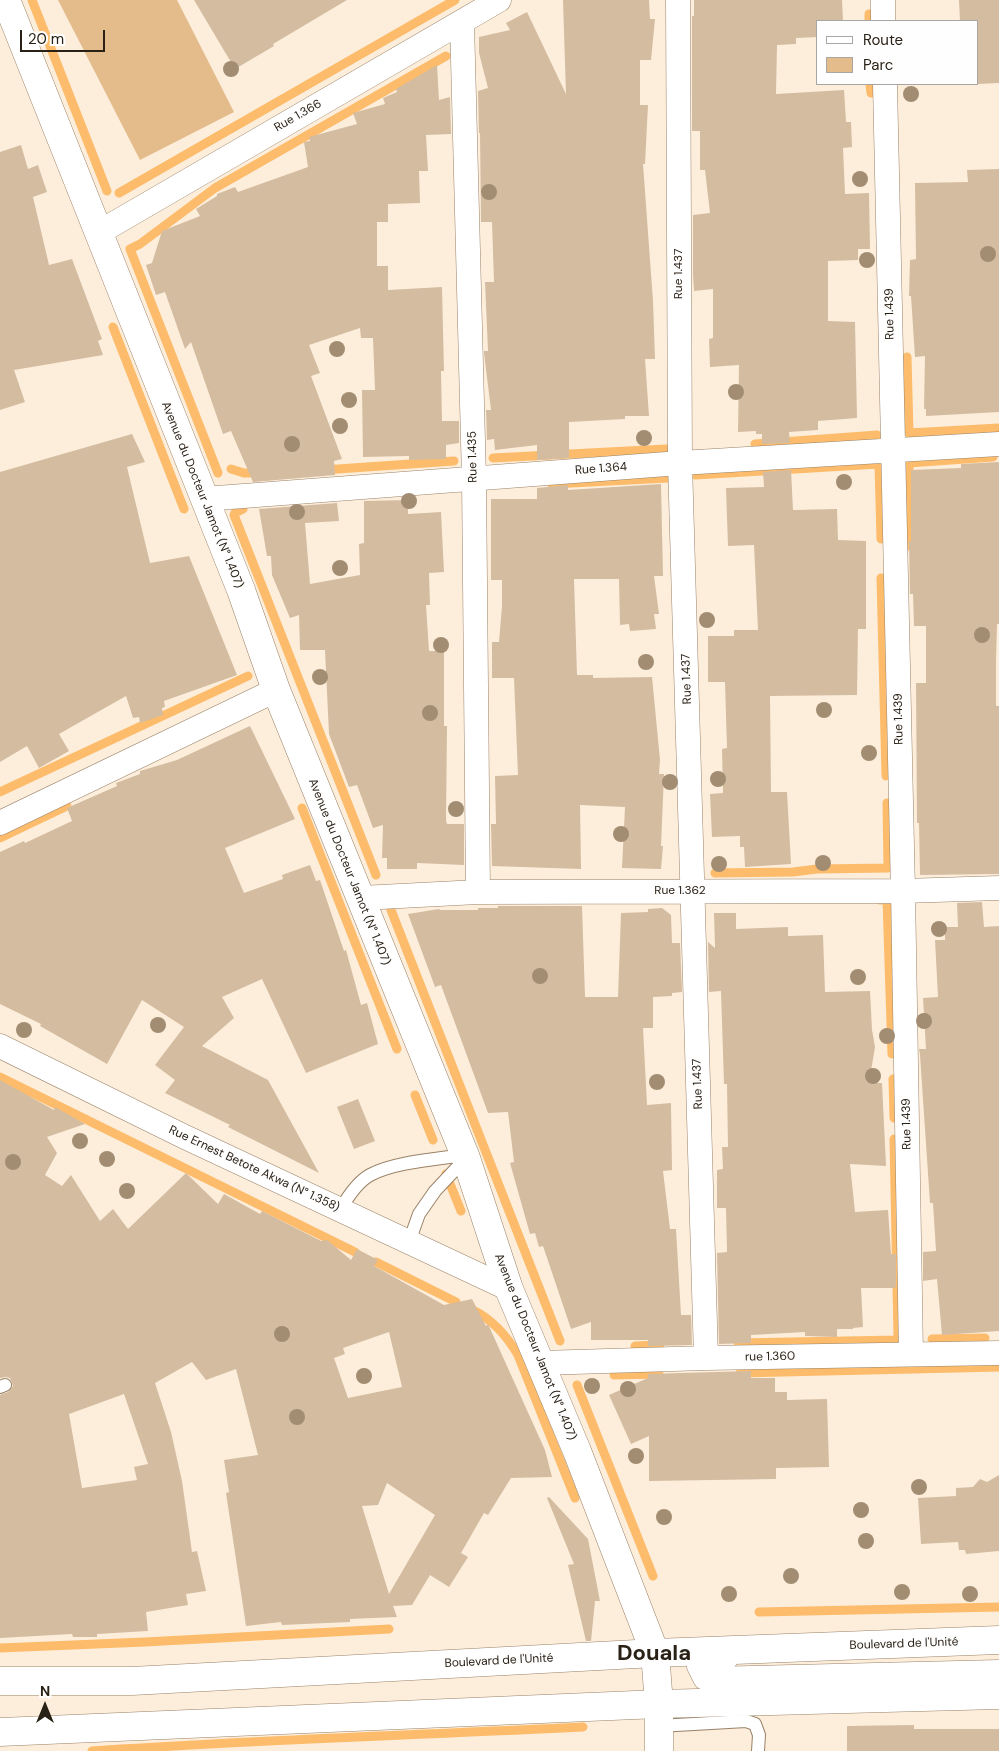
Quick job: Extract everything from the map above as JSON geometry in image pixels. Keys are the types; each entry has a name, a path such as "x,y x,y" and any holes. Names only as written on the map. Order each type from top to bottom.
{"main road":[{"name":"Avenue du Docteur Jamot (N° 1.407)","path":"6,0 241,590 276,690 465,1156 509,1289 591,1487 655,1653 659,1727"},
{"name":"Boulevard de l'Unité","path":"0,1681 132,1681 655,1653 999,1640"},
{"path":"0,1732 659,1727 999,1695"}],"street":[{"name":"Rue 1.366","path":"98,233 499,0"},
{"name":"Rue 1.437","path":"678,0 680,463 706,1358"},
{"path":"882,0 883,20"},
{"name":"Rue 1.435","path":"462,22 474,479 478,892"},
{"name":"Rue 1.439","path":"884,85 904,891 912,1354"},
{"name":"Rue 1.364","path":"204,499 680,463 999,444"},
{"path":"0,823 276,690"},
{"name":"Rue 1.362","path":"361,898 478,892 904,891 999,888"},
{"name":"Rue Ernest Betote Akwa (N° 1.358)","path":"0,1046 184,1137 509,1289"},
{"name":"rue 1.360","path":"541,1363 999,1353"},
{"path":"999,1650 711,1657 706,1658 699,1666 705,1678 710,1680 999,1672"}],"lane":[{"path":"340,1210 348,1196 369,1175 392,1167 465,1156"},
{"path":"408,1242 419,1214 435,1191 465,1156"},
{"path":"659,1727 746,1721 755,1724 759,1734 758,1751"}],"green space":[{"path":"58,0 177,0 234,112 140,160"}],"building":[{"path":"194,0 347,0 235,69"},
{"path":"563,0 649,0 650,19 655,19 651,60 640,60 640,105 648,105 645,164 643,164 653,301 655,359 645,359 649,416 625,416 625,419 569,422 569,458 537,460 537,445 495,450 494,439 487,440 486,410 491,410 484,353 484,351 488,351 485,282 494,282 492,222 481,222 478,91 488,88 479,53 479,37 510,30 506,23 527,12 566,94"},
{"path":"694,0 842,0 843,20 816,20 816,37 796,38 796,44 777,45 776,94 844,90 846,122 851,122 852,147 843,148 845,194 869,193 870,249 858,249 858,260 828,261 828,321 855,322 857,418 818,421 818,430 789,432 790,443 762,444 762,434 756,434 756,431 738,432 739,365 710,367 709,339 713,338 713,289 694,291 693,275 693,215 710,213 705,170 700,170 700,131 692,131 692,16 694,16"},
{"path":"959,0 999,0 999,83 979,84 979,20 960,20"},
{"path":"437,65 439,100 450,97 451,134 426,135 428,171 419,171 420,203 388,204 388,222 377,222 377,266 388,266 388,290 442,287 444,371 441,371 442,421 459,421 459,443 446,445 446,459 409,460 409,456 363,457 362,390 375,390 373,338 361,338 360,328 309,345 320,373 311,376 342,459 334,461 335,475 253,482 231,431 223,434 191,342 185,349 165,292 156,295 146,265 152,263 162,231 200,216 196,209 217,196 217,194 235,187 238,192 308,167 304,142 310,141 309,137 357,124 353,113 385,104 383,98 397,92 396,89"},
{"path":"21,145 28,169 38,165 47,192 33,197 49,265 72,259 102,339 98,341 103,355 14,370 25,402 0,410 0,152"},
{"path":"999,169 999,412 926,416 926,409 924,409 925,356 915,357 911,296 909,296 910,260 916,259 915,183 968,182 967,170"},
{"path":"132,434 145,462 127,467 150,563 189,556 237,675 164,701 163,715 140,723 139,717 133,718 126,696 59,734 69,751 39,768 27,746 0,762 0,472"},
{"path":"999,462 999,624 997,624 996,706 999,706 999,874 920,875 919,823 917,823 916,683 926,683 926,626 914,626 913,594 910,594 911,470 961,468 961,464"},
{"path":"791,470 793,510 837,509 838,540 866,541 866,629 858,629 857,695 770,696 771,792 787,792 791,864 745,867 744,847 740,847 740,836 712,837 710,794 723,793 722,749 727,748 725,682 708,682 708,636 734,636 734,630 758,630 754,545 728,546 726,488 764,487 763,472"},
{"path":"661,484 663,576 654,576 659,614 654,614 656,629 630,631 629,624 620,625 619,579 574,579 577,675 593,675 593,678 652,677 660,760 659,774 664,774 661,869 622,868 625,807 580,805 581,869 492,866 491,824 496,824 495,776 518,775 514,678 492,678 492,642 499,642 502,580 491,580 491,499 537,499 537,488 568,485 568,490"},
{"path":"408,500 408,514 441,512 444,572 429,573 430,605 426,605 429,651 444,651 444,726 447,726 446,821 447,824 464,824 464,865 417,863 417,869 387,869 387,858 382,858 383,825 373,828 357,785 349,787 329,734 325,650 300,650 299,615 290,618 272,575 271,556 267,556 259,509 337,503 339,521 305,523 310,584 360,575 359,544 364,543 364,501"},
{"path":"250,726 295,819 225,848 244,893 283,879 282,875 310,865 316,881 320,880 344,951 346,950 361,1005 367,1003 378,1044 306,1073 262,979 222,997 234,1018 202,1046 268,1080 319,1173 228,1127 230,1125 165,1093 175,1080 155,1065 184,1027 142,1000 107,1064 40,1026 41,1024 0,1004 0,852 24,841 25,843 72,821 67,808 117,786 116,783 140,774 140,771 177,760"},
{"path":"982,902 984,927 999,926 999,1331 942,1335 937,1279 923,1281 923,1252 936,1251 933,1203 930,1203 919,1049 926,1049 923,998 938,997 935,940 945,940 945,927 958,927 957,903"},
{"path":"498,906 582,906 585,997 618,997 621,913 648,912 648,909 662,908 671,915 672,943 680,943 682,992 672,993 672,996 653,997 653,1028 643,1028 647,1105 671,1103 672,1170 663,1171 670,1229 676,1229 681,1315 691,1315 692,1345 648,1346 648,1340 591,1340 591,1322 571,1329 543,1246 539,1247 535,1233 530,1234 510,1163 514,1162 508,1112 488,1113 441,985 435,987 408,914 439,909 478,910 478,908 498,908"},
{"path":"714,913 736,913 736,929 788,927 788,936 823,935 825,992 870,991 875,1047 869,1083 882,1083 886,1166 850,1164 855,1212 888,1210 891,1254 896,1254 896,1284 895,1288 861,1288 863,1327 837,1329 837,1337 805,1336 805,1332 751,1335 751,1343 719,1344 717,1253 727,1252 726,1208 717,1208 717,1170 723,1169 722,1147 728,1147 727,1084 724,1084 721,991 709,992 708,942 715,948"},
{"path":"0,1080 54,1110 55,1107 85,1124 47,1137 57,1153 45,1175 62,1186 71,1175 100,1221 113,1209 128,1229 186,1173 218,1204 224,1194 260,1214 262,1211 321,1241 327,1240 351,1260 357,1249 378,1260 374,1266 444,1305 472,1299 486,1326 488,1324 545,1450 552,1477 511,1478 488,1515 484,1513 461,1553 468,1557 449,1587 430,1575 412,1605 393,1606 397,1617 350,1619 350,1622 282,1625 281,1622 246,1626 226,1493 229,1492 224,1460 258,1455 236,1369 206,1380 192,1362 155,1383 171,1432 182,1481 192,1552 197,1551 206,1591 186,1594 188,1605 146,1612 148,1631 97,1634 97,1637 73,1637 72,1634 0,1638 0,1395 8,1392 13,1386 10,1378 0,1378","holes":["389,1332 402,1387 348,1398 334,1358 345,1354 343,1348","124,1394 148,1464 134,1467 137,1480 82,1488 69,1414","387,1483 435,1515 389,1594 362,1506 378,1505"]},
{"path":"358,1099 375,1141 354,1149 337,1107"},
{"path":"751,1371 751,1378 775,1378 775,1392 787,1392 787,1400 827,1399 829,1467 776,1468 776,1479 649,1481 649,1436 631,1444 609,1395 648,1378 648,1374"},
{"path":"999,1475 999,1551 966,1554 965,1550 959,1550 958,1542 921,1544 918,1498 956,1496 956,1488 973,1487 980,1479 987,1482"},
{"path":"549,1497 588,1539 600,1601 595,1601 591,1641 586,1641 568,1565 574,1564 547,1498"},
{"path":"914,1725 914,1729 999,1729 999,1751 847,1751 847,1726"}],"waterway":[{"path":"32,0 107,191"},
{"path":"119,193 455,0"},
{"path":"869,14 869,20"},
{"path":"218,473 130,249 140,244 215,188 446,56"},
{"path":"870,85 871,93"},
{"path":"113,327 184,509"},
{"path":"907,357 909,433 999,428"},
{"path":"755,444 877,435"},
{"path":"493,458 666,449"},
{"path":"909,546 909,463 993,457"},
{"path":"323,470 454,461"},
{"path":"695,475 879,464 881,539"},
{"path":"231,469 244,473 260,473"},
{"path":"552,484 669,478"},
{"path":"243,509 234,515 376,875"},
{"path":"881,578 886,776"},
{"path":"0,792 248,676"},
{"path":"715,873 888,868 887,803"},
{"path":"0,838 67,806"},
{"path":"302,808 397,1049"},
{"path":"880,900 887,900 892,1054"},
{"path":"391,910 560,1341"},
{"path":"0,1077 355,1252"},
{"path":"893,1079 894,1118"},
{"path":"415,1095 433,1140"},
{"path":"894,1139 898,1337"},
{"path":"446,1174 461,1211"},
{"path":"376,1262 456,1302"},
{"path":"473,1310 499,1329 518,1355 575,1498"},
{"path":"932,1339 985,1338"},
{"path":"738,1343 898,1340"},
{"path":"635,1346 660,1345"},
{"path":"740,1373 999,1367"},
{"path":"614,1375 659,1374"},
{"path":"577,1385 653,1576"},
{"path":"759,1612 999,1607"},
{"path":"0,1648 389,1629"},
{"path":"92,1751 583,1727"}],"district":[{"name":"Douala","path":"654,1654"}]}
